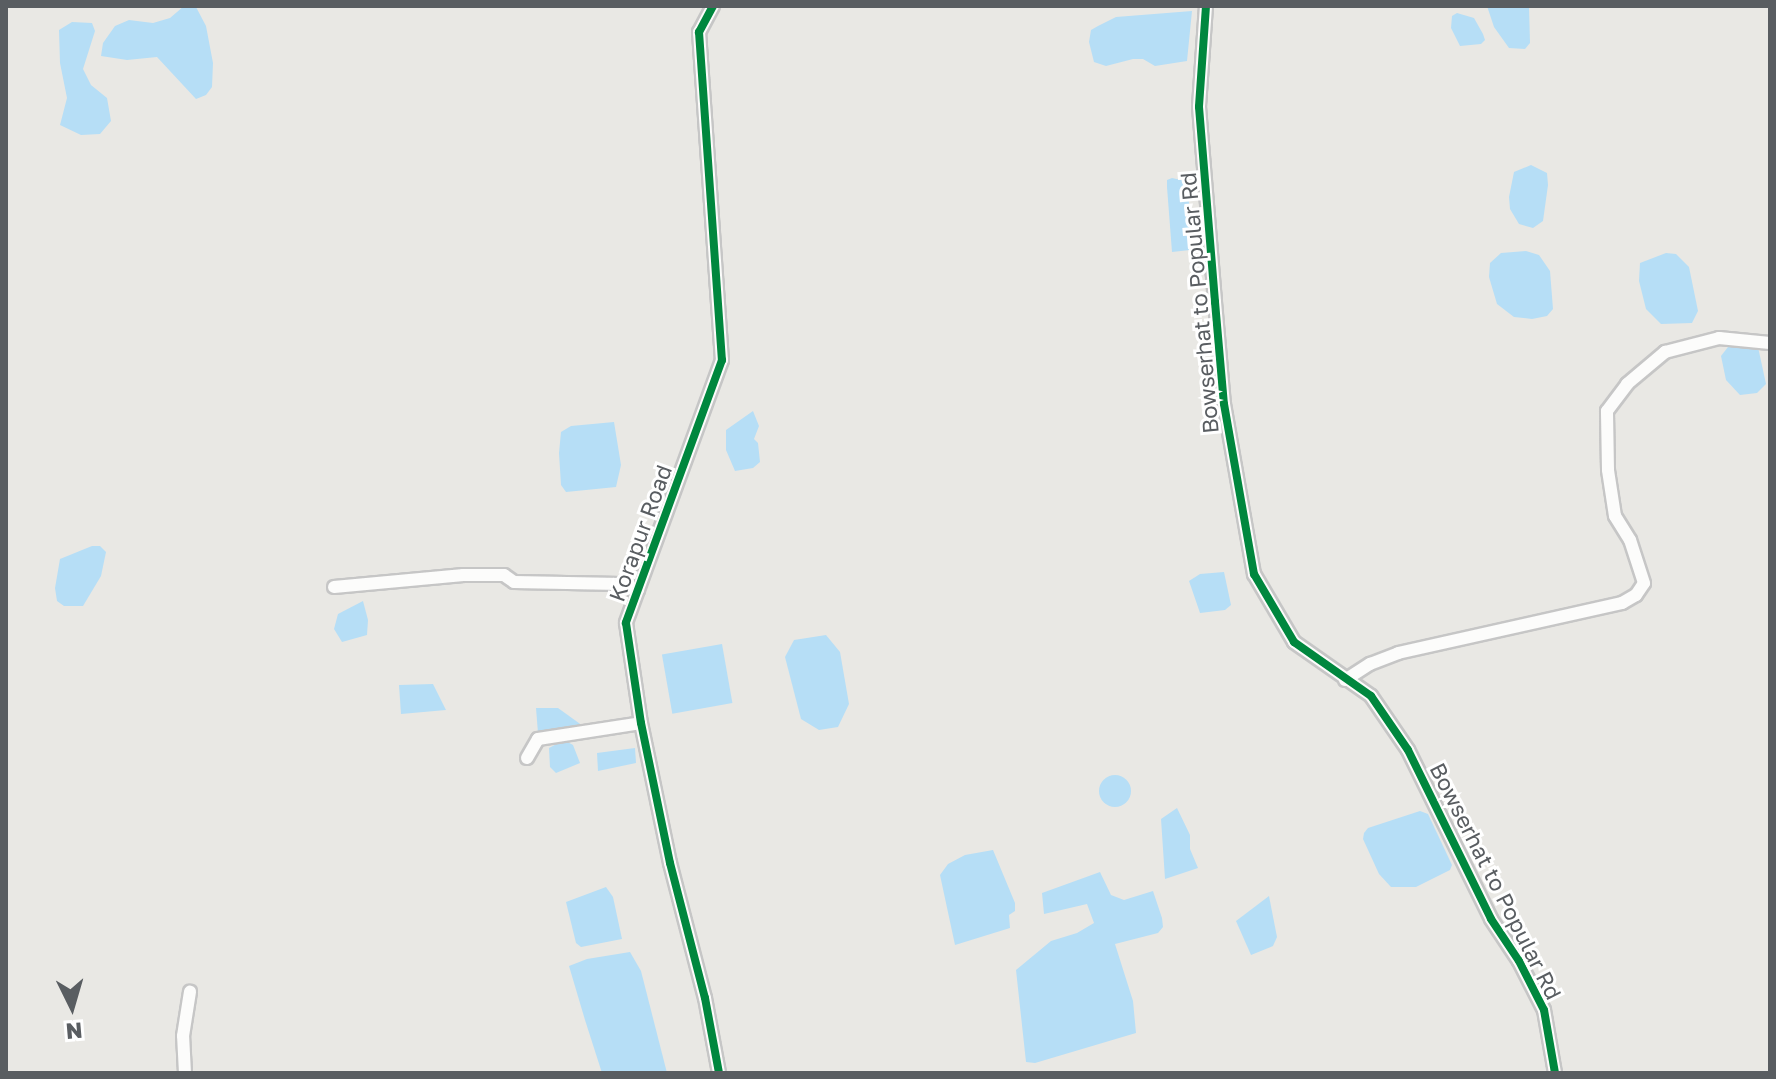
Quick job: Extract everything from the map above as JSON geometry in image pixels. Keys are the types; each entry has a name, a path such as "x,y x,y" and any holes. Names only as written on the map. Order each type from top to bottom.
{"street":[{"name":"Korapur Road","path":"713,6 699,32 722,360 626,623 641,723 670,863 709,1013 719,1073"},
{"name":"Bowserhat to Popular Rd","path":"1206,6 1199,107 1224,404 1237,496 1254,574 1294,642 1371,696 1408,750 1491,919 1519,961 1544,1010 1555,1073"},
{"path":"1345,680 1370,664 1398,653 1622,603 1636,595 1644,583 1630,540 1615,516 1608,470 1607,411 1636,374 1665,352 1719,338 1770,343"},
{"path":"334,587 463,575 504,575 514,582 620,584 638,590"},
{"path":"527,758 538,739 641,723"},
{"path":"185,1073 183,1036 190,992"}],"water":[{"path":"184,6 196,7 206,26 213,63 212,87 206,95 196,99 157,57 127,60 101,56 103,43 115,26 129,20 153,23 170,18"},
{"path":"1487,6 1529,6 1530,43 1525,49 1509,48 1494,27"},
{"path":"1192,11 1187,61 1155,66 1143,59 1106,66 1094,62 1089,42 1091,30 1098,26 1116,17"},
{"path":"1457,13 1474,18 1485,40 1481,44 1460,46 1451,28 1452,16"},
{"path":"72,22 92,23 95,31 83,69 91,85 107,98 111,121 100,134 81,135 60,125 67,98 60,63 59,30"},
{"path":"1531,165 1547,173 1548,185 1543,221 1533,228 1519,224 1510,209 1509,197 1514,172"},
{"path":"1167,180 1186,181 1195,247 1190,250 1172,252"},
{"path":"1526,251 1539,255 1550,271 1553,309 1547,316 1532,319 1514,317 1497,304 1489,277 1490,263 1501,253"},
{"path":"1666,253 1676,254 1689,267 1698,311 1692,323 1661,324 1646,309 1639,281 1640,263"},
{"path":"1744,343 1758,347 1766,384 1757,393 1740,395 1726,380 1721,356 1728,347"},
{"path":"753,411 759,426 754,439 758,443 760,462 753,468 735,471 726,450 726,430"},
{"path":"614,422 621,465 616,487 566,492 561,485 561,432 571,426"},
{"path":"92,546 100,546 106,552 101,576 83,606 64,606 57,601 55,588 60,559"},
{"path":"1224,572 1231,605 1225,610 1200,613 1189,581 1200,574"},
{"path":"363,601 368,620 367,635 342,642 334,629 338,614"},
{"path":"826,635 840,652 849,704 838,727 819,730 801,719 785,657 794,640"},
{"path":"722,644 732,703 672,714 662,655"},
{"path":"433,684 446,710 401,714 399,685"},
{"path":"536,708 558,708 583,726 538,733"},
{"path":"564,740 573,745 580,763 556,773 550,767 549,748"},
{"path":"635,748 636,763 598,771 597,753"},
{"path":"1115,775 1126,780 1131,791 1126,802 1115,807 1104,802 1099,791 1104,780"},
{"path":"1177,808 1190,835 1190,849 1198,868 1165,879 1161,819"},
{"path":"1420,811 1428,814 1452,865 1450,870 1416,887 1391,887 1379,874 1363,839 1364,833 1368,828"},
{"path":"993,850 1015,903 1015,911 1009,915 1010,928 955,945 940,875 948,864 965,855"},
{"path":"1100,872 1111,895 1124,900 1153,891 1162,918 1163,927 1158,933 1115,944 1133,1001 1136,1033 1035,1063 1026,1062 1016,970 1051,941 1077,933 1094,923 1087,904 1044,914 1042,893"},
{"path":"606,887 613,897 622,939 581,947 576,943 566,902"},
{"path":"1269,896 1277,937 1273,946 1251,955 1236,921"},
{"path":"630,952 641,971 667,1073 602,1073 585,1020 569,966 587,959"}],"cycle path":[{"path":"713,6 699,32 722,360 626,623 641,723 670,863 705,998 719,1073"},
{"path":"1206,6 1199,107 1215,302 1224,404 1254,574 1294,642 1371,696 1408,750 1491,919 1519,961 1544,1010 1555,1073"}]}
